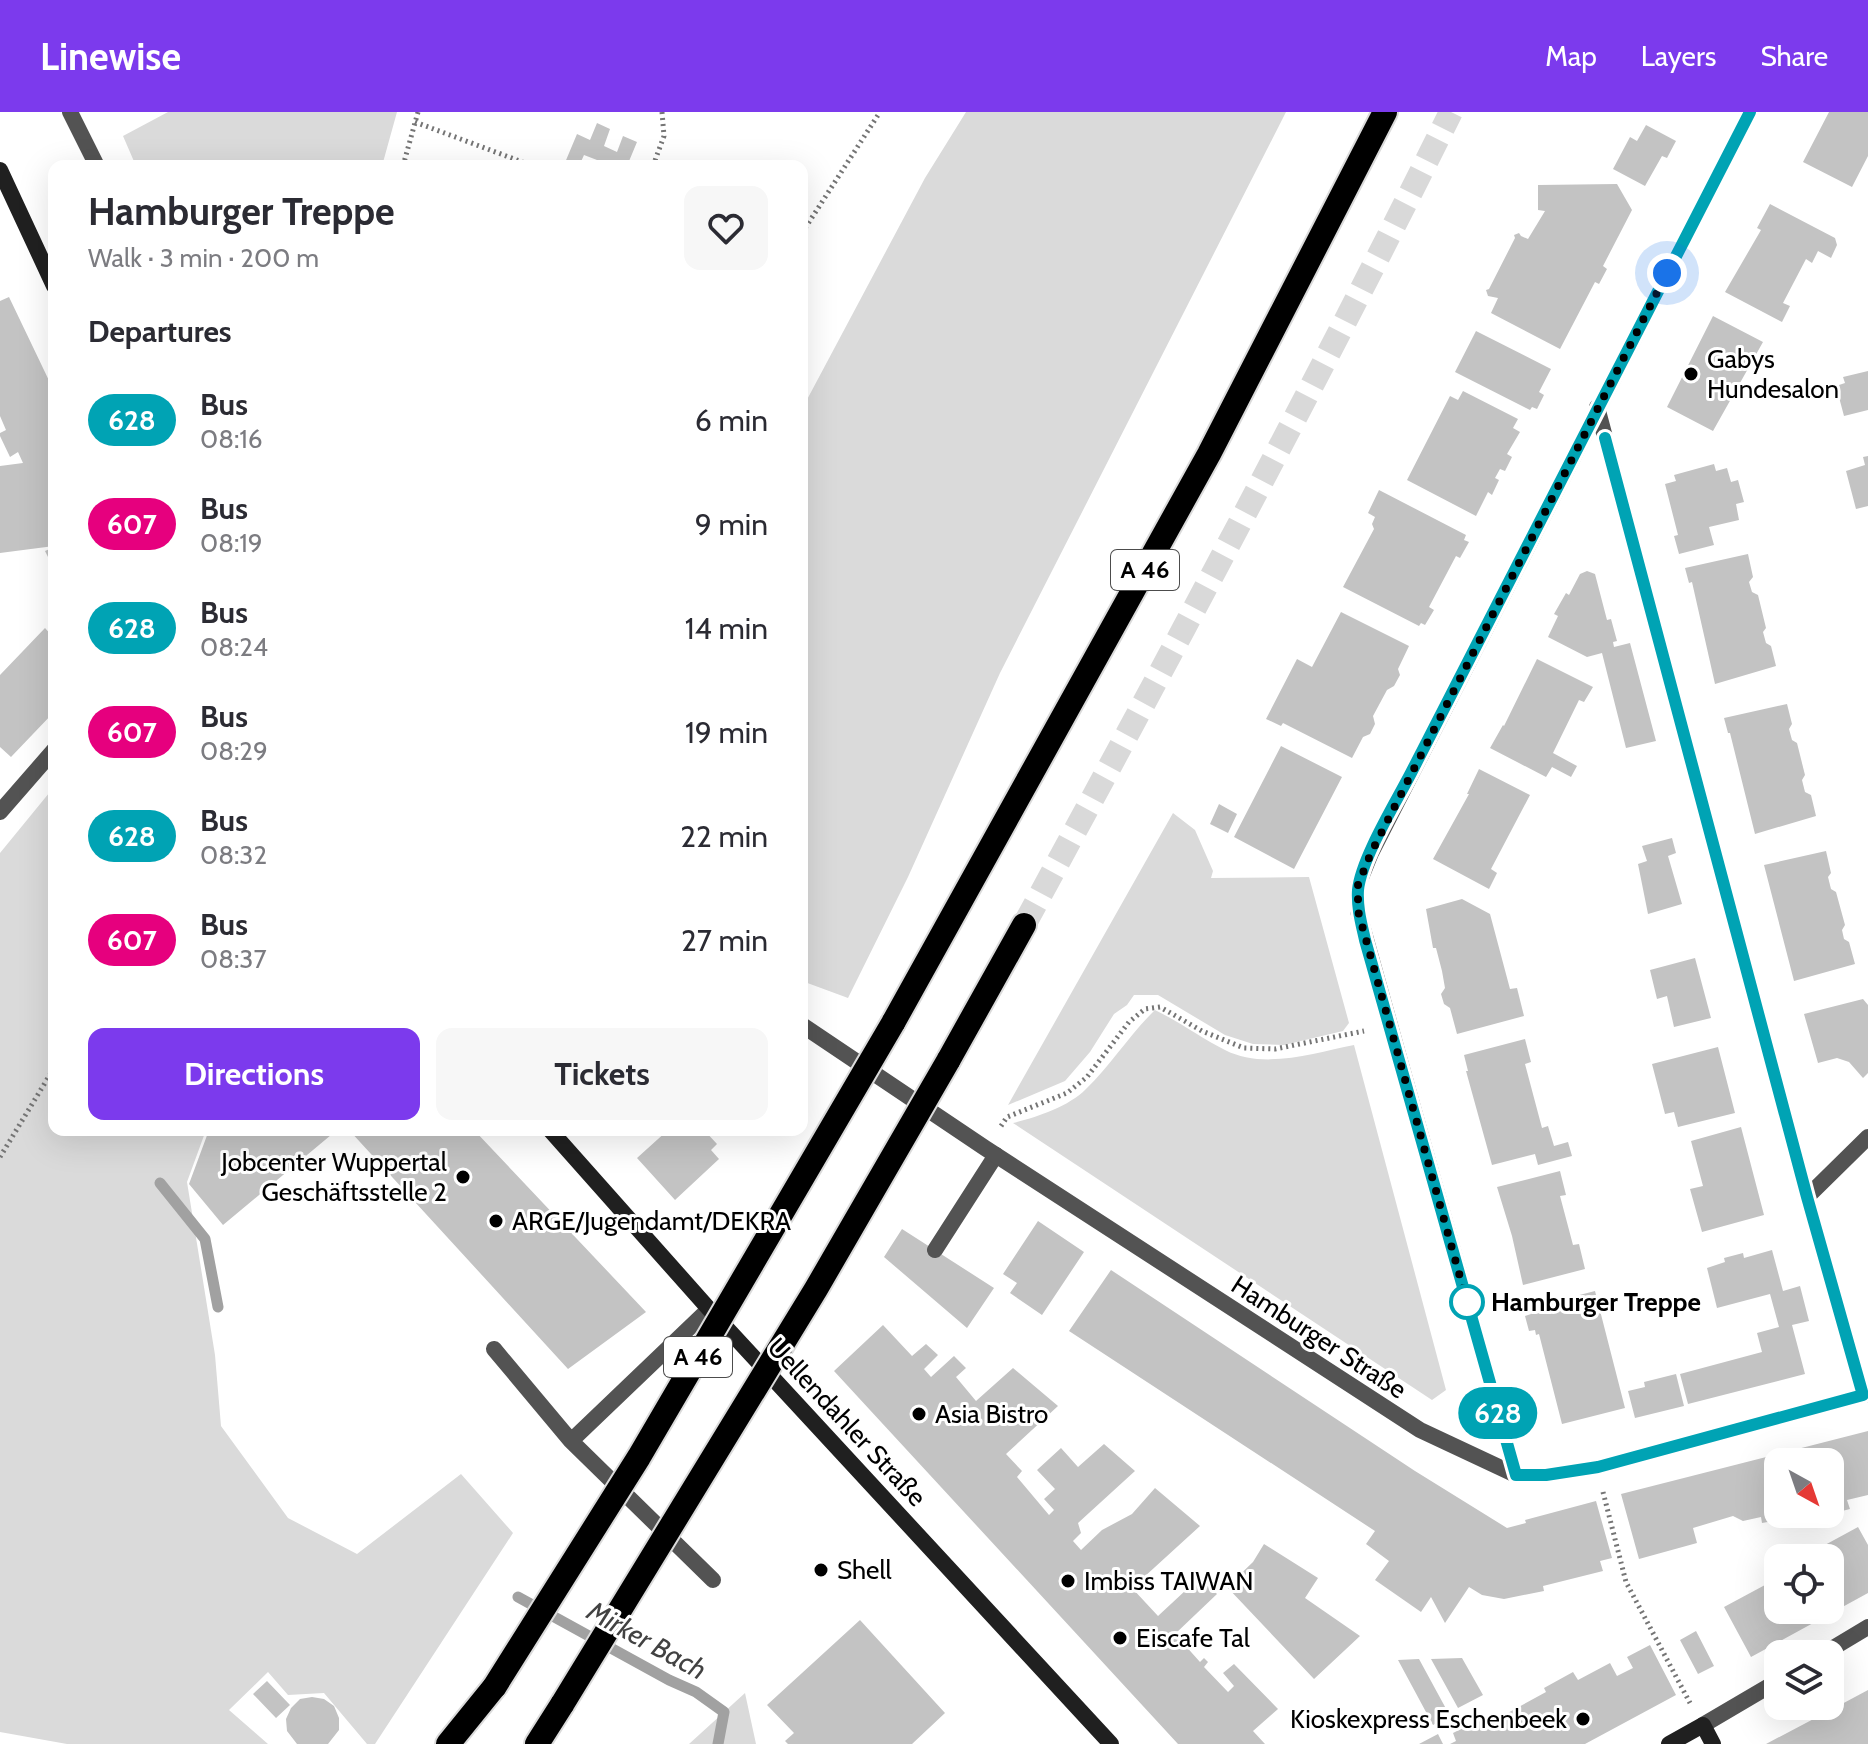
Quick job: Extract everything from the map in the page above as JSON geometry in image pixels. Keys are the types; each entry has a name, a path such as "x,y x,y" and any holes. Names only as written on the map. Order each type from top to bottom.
{"highway":[{"name":"A 46","path":"459,1744 647,1444 893,1023 1209,454 1385,112"},
{"name":"A 46","path":"537,1744 793,1329 1024,925"},
{"path":"448,1744 495,1686"},
{"name":"A 46","path":"544,1744 563,1703"}],"main road":[{"path":"0,170 48,273"},
{"name":"Uellendahler Straße","path":"555,1136 709,1309 1111,1744"},
{"path":"1669,1744 1703,1725 1713,1744"}],"street":[{"path":"70,112 94,160"},
{"path":"1516,1475 1388,1025 1358,911 1358,885 1371,853 1597,407 1750,112"},
{"path":"1597,407 1807,1197 1866,1394"},
{"path":"0,812 48,757"},
{"name":"Hamburger Straße","path":"808,1029 1420,1430 1516,1475 1546,1475 1598,1467 1866,1394"},
{"path":"1807,1197 1868,1137"},
{"path":"935,1250 996,1155"},
{"path":"571,1441 709,1309"},
{"path":"494,1349 571,1441 713,1580"},
{"path":"1844,1641 1868,1627"},
{"path":"1703,1725 1764,1689"}],"path":[{"path":"405,160 418,112"},
{"path":"655,160 664,136 662,112"},
{"path":"808,224 880,112"},
{"path":"415,122 517,160"},
{"path":"1007,1117 1067,1093 1087,1077 1129,1022 1145,1009 1160,1007 1202,1031 1244,1048 1275,1049 1388,1025"},
{"path":"0,1157 48,1078"},
{"path":"1605,1499 1626,1582 1683,1692"}],"shaded area":[{"path":"168,112 397,112 384,160 133,160 123,136"},
{"path":"966,112 1286,112 1000,673 908,877 848,998 808,983 808,398 925,178"},
{"path":"48,794 48,1136 204,1136 187,1182 215,1355 221,1426 288,1518 357,1554 461,1474 513,1533 375,1744 367,1744 324,1693 288,1695 268,1672 229,1710 268,1744 67,1744 0,1732 0,853"},
{"path":"1173,813 1195,830 1213,871 1211,878 1309,877 1349,1023 1343,1031 1284,1045 1253,1044 1225,1035 1158,995 1134,995 1127,1005 1114,1014 1090,1052 1065,1081 1008,1105"},
{"path":"1155,1010 1225,1050 1256,1059 1289,1058 1354,1045 1446,1390 1432,1400 1013,1123 1052,1110 1079,1095"},
{"path":"745,1693 756,1744 689,1744"}],"building":[{"path":"1829,112 1868,112 1868,156 1852,187 1803,162"},
{"path":"597,123 610,129 604,146 617,152 623,136 637,142 630,160 597,160 584,155 582,160 566,160 577,134 590,140"},
{"path":"1646,125 1676,141 1667,158 1662,156 1645,186 1613,169 1630,137 1637,141"},
{"path":"1617,184 1632,210 1603,266 1607,269 1599,284 1595,282 1560,349 1491,313 1498,298 1488,296 1486,290 1514,235 1519,233 1528,239 1545,211 1538,210 1538,185"},
{"path":"1770,204 1835,238 1837,245 1831,258 1818,251 1812,263 1806,259 1783,303 1790,306 1782,322 1725,292 1761,230 1757,228"},
{"path":"9,297 48,378 48,547 0,553 0,466 23,463 18,452 10,457 0,436 6,430 0,416 0,301"},
{"path":"1713,316 1763,342 1713,431 1667,407"},
{"path":"1476,331 1551,369 1539,392 1544,395 1537,409 1532,407 1530,410 1455,372"},
{"path":"1868,371 1868,410 1844,416 1836,386 1845,383 1843,377"},
{"path":"1463,391 1518,419 1513,428 1520,432 1507,454 1512,457 1505,471 1500,469 1492,495 1488,492 1476,516 1407,480 1450,396 1458,400"},
{"path":"1868,456 1868,506 1856,509 1846,471 1865,465 1863,457"},
{"path":"1714,464 1716,471 1727,468 1731,482 1738,480 1744,502 1736,504 1739,520 1709,527 1714,545 1679,554 1674,536 1678,535 1665,484 1676,481 1674,475"},
{"path":"1379,490 1466,535 1464,540 1469,542 1460,558 1456,556 1429,607 1434,610 1425,625 1421,623 1419,626 1343,587 1374,529 1372,524 1375,517 1368,513"},
{"path":"1748,554 1753,577 1749,582 1752,592 1758,595 1766,628 1763,632 1766,643 1771,646 1776,666 1715,684 1692,582 1689,583 1685,568"},
{"path":"1587,571 1595,574 1607,620 1611,619 1617,641 1613,642 1614,647 1630,643 1656,741 1626,748 1602,653 1587,657 1548,637 1558,616 1554,614 1566,593 1569,595 1580,574"},
{"path":"1341,612 1409,646 1398,669 1400,675 1394,686 1387,690 1373,716 1375,724 1370,734 1363,737 1352,758 1283,723 1281,726 1266,719 1297,659 1312,667"},
{"path":"45,628 48,631 48,718 11,757 0,747 0,675"},
{"path":"1537,659 1593,687 1584,702 1579,700 1553,753 1577,766 1571,777 1552,767 1546,777 1490,748"},
{"path":"1787,704 1792,724 1789,729 1792,740 1797,743 1805,775 1802,780 1805,792 1811,795 1816,816 1755,834 1724,718"},
{"path":"1281,746 1342,777 1294,869 1234,837"},
{"path":"1479,769 1530,795 1491,869 1497,873 1489,889 1433,859 1469,794"},
{"path":"1219,804 1237,814 1228,833 1210,824"},
{"path":"1672,838 1676,853 1668,856 1682,904 1648,914 1638,864 1647,861 1642,846"},
{"path":"1826,851 1831,889 1836,892 1845,925 1842,930 1844,939 1849,942 1855,964 1794,981 1764,865"},
{"path":"1462,899 1490,914 1510,989 1517,988 1524,1016 1457,1034 1450,1008 1444,1004 1441,994 1445,988 1442,971 1436,948 1433,948 1426,909"},
{"path":"1695,958 1711,1018 1674,1027 1667,996 1657,999 1650,970"},
{"path":"1863,999 1868,1005 1868,1073 1863,1078 1849,1062 1837,1058 1818,1063 1804,1014"},
{"path":"1525,1039 1531,1062 1525,1064 1542,1128 1548,1126 1554,1146 1568,1142 1572,1156 1538,1165 1535,1154 1492,1165 1464,1055"},
{"path":"1718,1047 1735,1113 1678,1127 1674,1112 1665,1114 1652,1064"},
{"path":"1741,1127 1764,1215 1702,1232 1690,1189 1703,1186 1691,1141"},
{"path":"207,1136 330,1136 223,1225 189,1184"},
{"name":"ARGE/Jugendamt/DEKRA","path":"354,1136 480,1136 646,1312 568,1369"},
{"path":"661,1136 710,1136 717,1144 711,1150 719,1159 675,1200 637,1158"},
{"path":"1560,1171 1566,1195 1560,1196 1573,1245 1579,1244 1585,1269 1523,1285 1497,1187"},
{"path":"1038,1221 1084,1252 1042,1315 1010,1293 1017,1283 1003,1274"},
{"path":"902,1229 994,1288 967,1328 884,1257"},
{"path":"1772,1250 1783,1291 1800,1286 1809,1321 1792,1325 1805,1374 1688,1404 1680,1374 1762,1352 1757,1333 1779,1327 1770,1294 1717,1308 1707,1268 1725,1262 1724,1258 1743,1253 1744,1258"},
{"path":"1111,1270 1415,1471 1507,1528 1526,1523 1525,1520 1596,1501 1612,1558 1600,1561 1603,1571 1543,1586 1544,1591 1504,1599 1482,1595 1469,1587 1445,1623 1431,1597 1421,1612 1375,1580 1389,1561 1366,1544 1375,1531 1069,1331"},
{"path":"1595,1291 1625,1408 1562,1424 1539,1334 1536,1335 1535,1330 1529,1331 1525,1316 1531,1314 1529,1308"},
{"path":"883,1325 912,1356 926,1344 938,1355 924,1369 931,1377 954,1356 966,1368 956,1377 976,1401 1013,1368 1058,1406 1006,1454 1022,1471 1017,1477 1049,1515 1054,1510 1044,1499 1055,1489 1037,1470 1061,1448 1078,1467 1104,1444 1135,1471 1078,1523 1081,1533 1073,1541 1081,1550 1102,1530 1132,1514 1155,1488 1200,1526 1132,1588 1158,1616 1200,1577 1217,1594 1175,1634 1200,1662 1204,1658 1208,1662 1204,1667 1228,1692 1234,1686 1223,1673 1234,1664 1278,1709 1253,1731 1265,1744 1178,1744 834,1371"},
{"path":"1676,1374 1684,1406 1635,1418 1628,1391 1645,1387 1644,1382"},
{"path":"1868,1431 1868,1495 1847,1500 1850,1509 1844,1510 1844,1448 1801,1448"},
{"path":"1764,1458 1764,1523 1761,1517 1743,1521 1733,1516 1693,1528 1697,1543 1639,1559 1621,1494"},
{"path":"1858,1527 1868,1545 1868,1593 1844,1606 1844,1544 1827,1544"},
{"path":"1264,1544 1318,1578 1305,1598 1360,1636 1314,1679 1227,1587 1253,1562"},
{"path":"1764,1586 1764,1624 1811,1624 1782,1640 1764,1640 1764,1650 1751,1657 1724,1607"},
{"path":"860,1620 945,1713 912,1744 788,1744 785,1741 794,1733 767,1705"},
{"path":"1696,1631 1714,1666 1698,1674 1680,1640"},
{"path":"1650,1645 1676,1695 1585,1744 1450,1744 1456,1741 1453,1733 1479,1720 1482,1727 1546,1692 1544,1688 1573,1672 1578,1680 1610,1663 1617,1676 1633,1668 1627,1657"},
{"path":"1462,1658 1483,1695 1458,1708 1431,1659"},
{"path":"1419,1659 1450,1716 1433,1725 1398,1660"},
{"path":"267,1681 290,1705 276,1718 253,1694"},
{"path":"1868,1690 1868,1744 1766,1744 1812,1720 1844,1720 1844,1703"},
{"path":"300,1699 324,1699 334,1706 339,1718 339,1730 328,1744 297,1744 287,1731 286,1719 291,1708"},
{"path":"1438,1734 1443,1744 1419,1744"}],"waterway":[{"name":"Mirker Bach","path":"160,1183 205,1239 218,1307"},
{"name":"Mirker Bach","path":"518,1597 696,1692 724,1712 718,1744"}],"tunnel":[{"path":"1024,925 1241,520 1451,112"}],"bus line":[{"name":"628","path":"1605,438 1807,1197 1863,1395 1598,1467 1546,1475 1516,1475 1365,940 1358,911 1358,885 1413,769 1750,112"}],"place":[{"name":"Gabys Hundesalon","path":"1691,374"},
{"name":"Jobcenter Wuppertal Geschäftsstelle 2","path":"463,1177"},
{"name":"ARGE/Jugendamt/DEKRA","path":"496,1221"},
{"name":"Hamburger Treppe","path":"1467,1302"},
{"name":"Asia Bistro","path":"919,1414"},
{"name":"Shell","path":"821,1570"},
{"name":"Imbiss TAIWAN","path":"1068,1581"},
{"name":"Eiscafe Tal","path":"1120,1638"},
{"name":"Kioskexpress Eschenbeek","path":"1583,1719"}],"route":[{"path":"1467,1302 1358,911 1358,885 1371,853 1667,273"}]}
